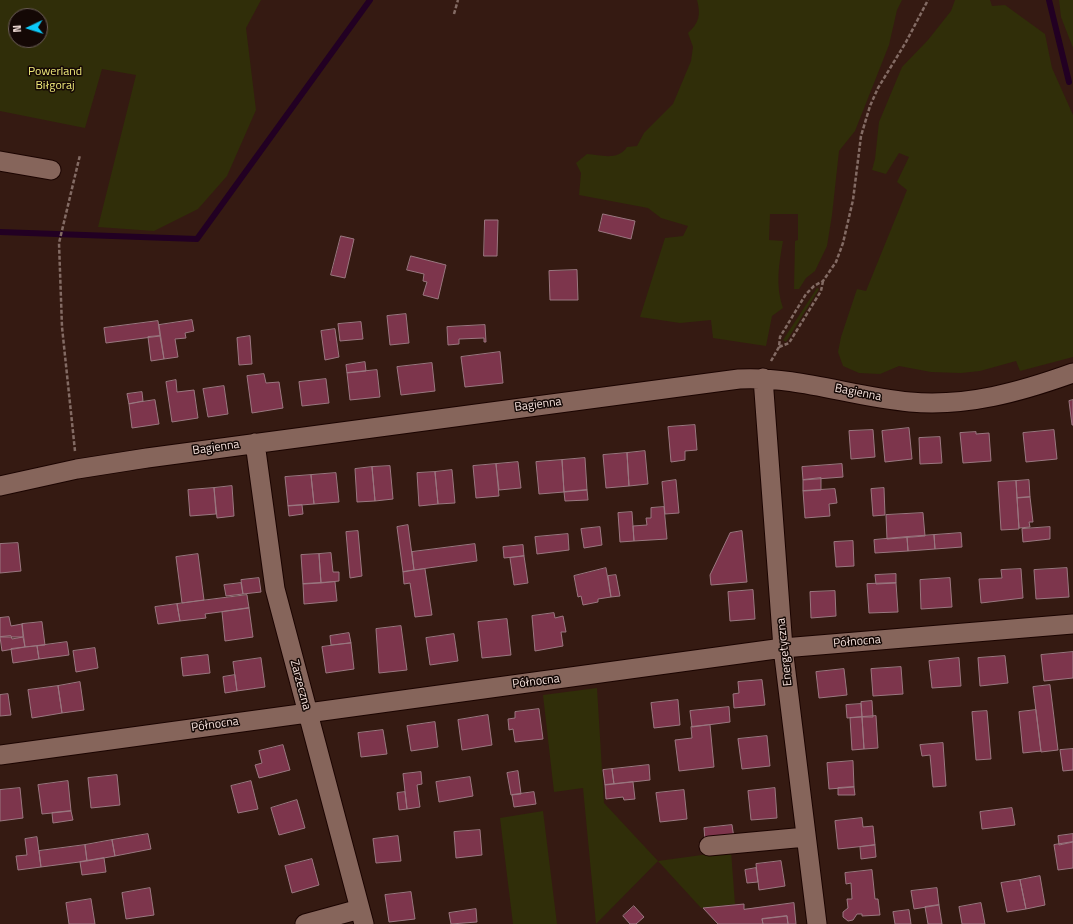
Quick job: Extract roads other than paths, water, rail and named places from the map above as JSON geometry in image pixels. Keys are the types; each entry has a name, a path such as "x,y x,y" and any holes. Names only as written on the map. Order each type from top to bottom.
{"street":[{"path":"0,160 51,170"},
{"name":"Bagienna","path":"0,486 76,470 255,443 718,381 763,378 798,381 896,400 937,403 964,402 1005,395 1073,373"},
{"name":"Energetyczna","path":"763,378 784,648 817,924"},
{"name":"Zarzeczna","path":"255,443 275,589 362,917"},
{"name":"Północna","path":"0,754 784,648 1073,624"},
{"path":"709,846 806,836"},
{"path":"305,924 362,917"}],"waterway":[{"path":"0,232 197,239 370,0"},
{"path":"1049,0 1069,82"}],"park label":[{"name":"Powerland Biłgoraj","path":"55,79"}]}
